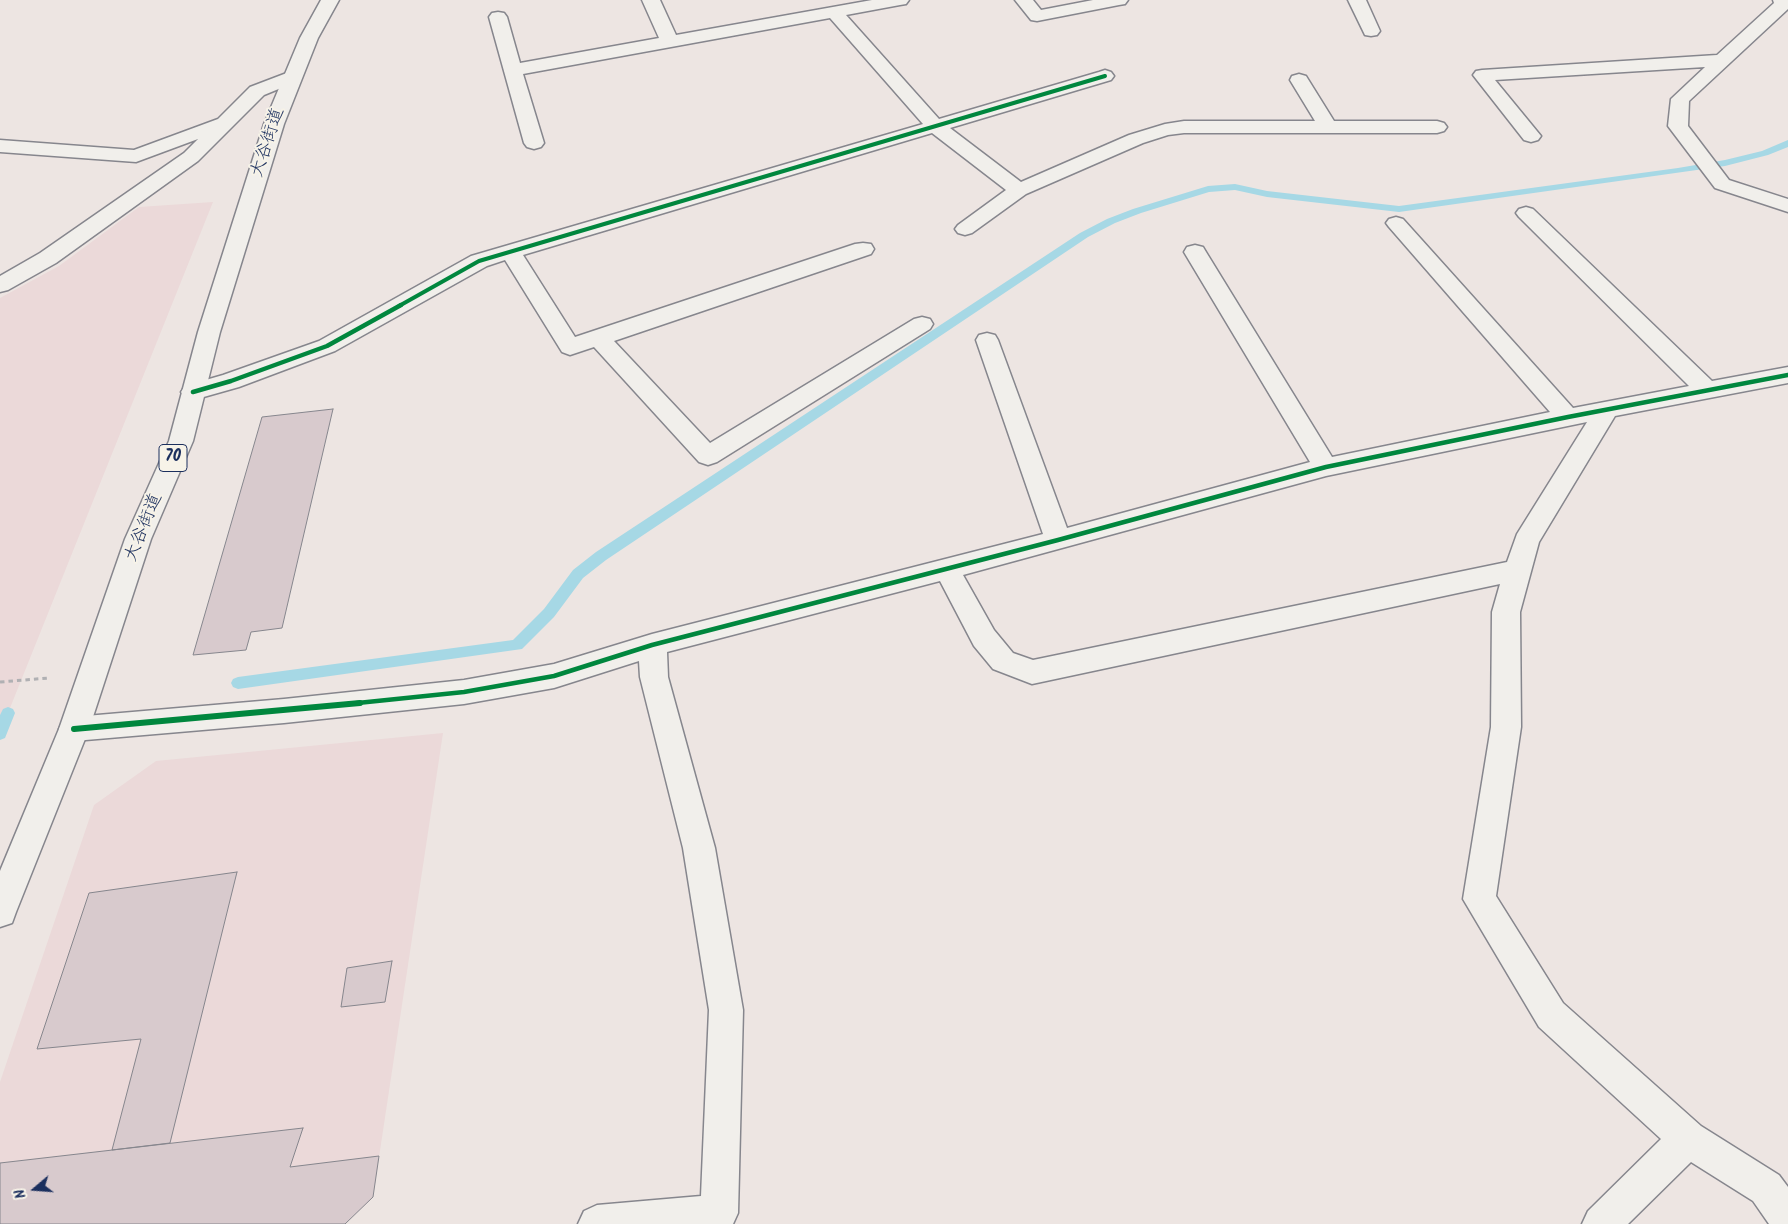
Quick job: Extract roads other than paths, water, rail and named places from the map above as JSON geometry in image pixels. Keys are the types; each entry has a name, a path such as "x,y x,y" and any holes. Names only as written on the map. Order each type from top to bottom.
{"street":[{"name":"大谷街道","path":"0,912 46,792 74,729 138,539 181,441 193,392 236,244 274,124 292,77 330,0"},
{"path":"651,0 670,42"},
{"path":"802,0 812,16"},
{"path":"513,70 900,0"},
{"path":"1024,0 1037,16 1119,0"},
{"path":"1357,0 1371,31"},
{"path":"1782,0 1783,4 1680,100 1678,126 1722,184 1788,206"},
{"path":"834,12 935,126 1019,190"},
{"path":"498,17 534,144"},
{"path":"1531,136 1482,75 1723,60"},
{"path":"193,392 231,381 327,346 478,261 1105,76"},
{"path":"0,285 48,258 191,157 257,91 292,77"},
{"path":"1299,80 1328,127"},
{"path":"0,146 136,156 226,122"},
{"path":"965,229 1019,190 1136,139 1165,130 1184,127 1437,127"},
{"path":"1526,213 1708,391"},
{"path":"1396,223 1568,417"},
{"path":"510,252 570,347 863,249"},
{"path":"1194,252 1326,466"},
{"path":"598,338 708,456 922,324"},
{"path":"988,340 1058,540"},
{"path":"74,729 464,692 554,676 652,645 1058,540 1326,466 1607,409 1788,375"},
{"path":"1607,409 1526,541 1506,612 1506,727 1479,899 1551,1015 1688,1139 1766,1188 1788,1218"},
{"path":"946,568 984,638 1003,661 1032,672 1517,570"},
{"path":"597,1224 719,1212 726,1010 699,848 654,677 652,645"},
{"path":"1600,1224 1688,1139"}],"waterway":[{"path":"238,683 517,645 549,613 578,574 601,556 1084,235 1111,221 1137,211 1208,189 1235,187 1267,194 1399,209 1678,171 1725,163 1765,153 1788,143"},
{"path":"0,734 8,713"}]}
